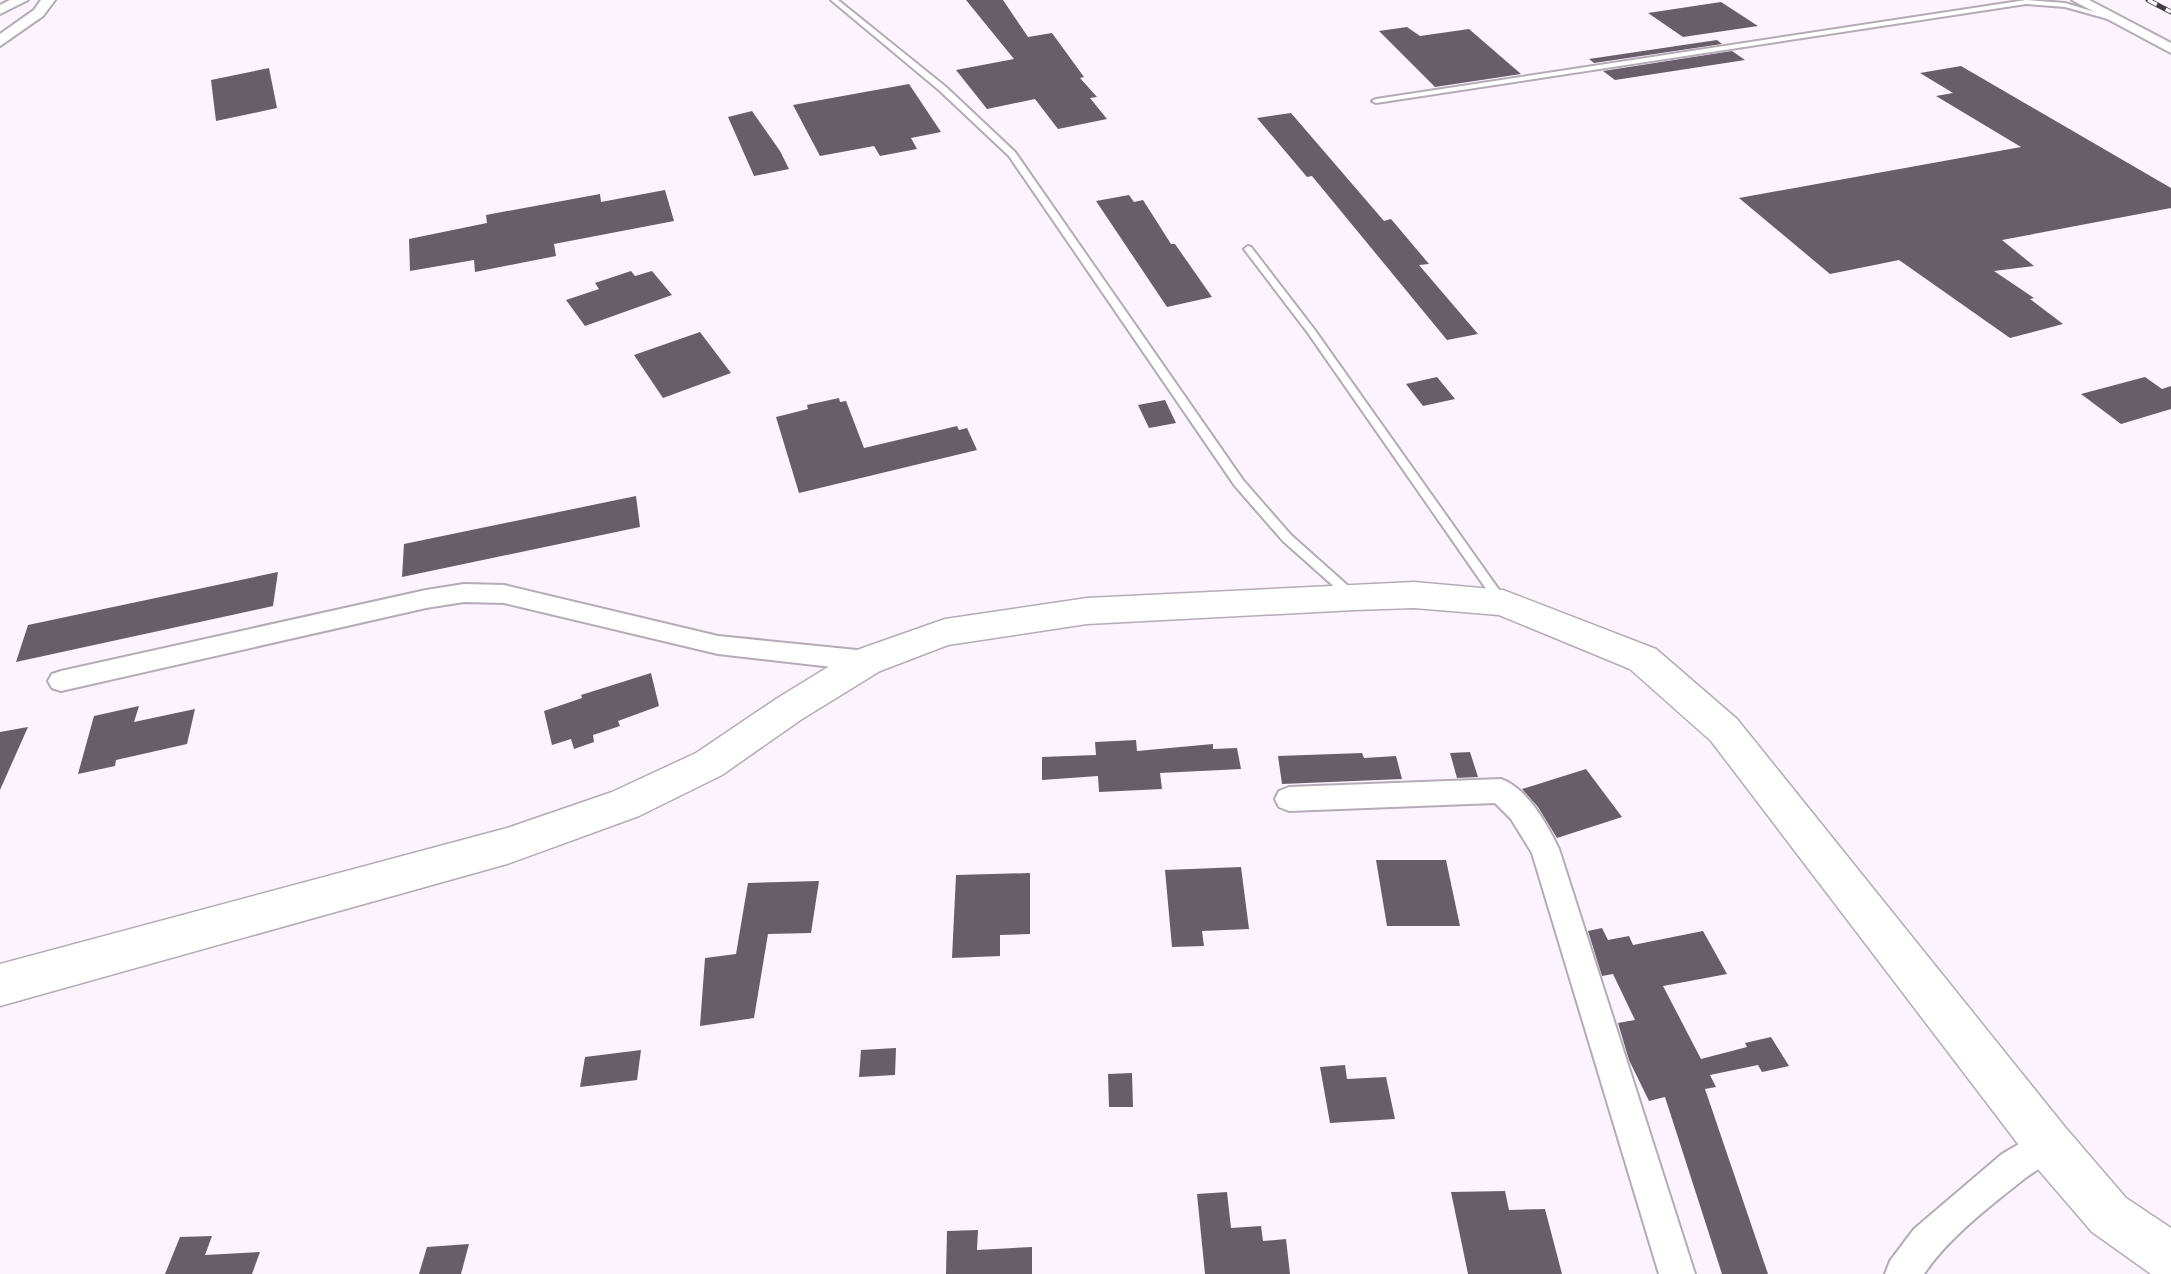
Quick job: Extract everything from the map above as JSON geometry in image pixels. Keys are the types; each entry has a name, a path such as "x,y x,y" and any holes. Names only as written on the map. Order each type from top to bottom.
{"street":[{"path":"0,9 21,0"},
{"path":"0,43 7,34 40,12 48,0"},
{"path":"2079,0 2171,49"},
{"path":"61,681 426,599 464,593 504,594 546,602 718,645 867,661"},
{"path":"0,985 507,846 625,804 709,764 789,709 867,661 944,632 1087,611 1354,597 1414,595 1503,603 1643,659 1724,730 2048,1144 2109,1215 2171,1258"},
{"path":"1289,799 1500,791 1521,811 1545,849 1677,1274"},
{"path":"1903,1274 1926,1241 2014,1166 2048,1144"}],"lane":[{"path":"834,0 943,89 1012,155 1239,483 1287,538 1354,597"},
{"path":"1376,101 2026,2 2065,5 2118,21"},
{"path":"1248,249 1311,331 1503,603"}],"building":[{"path":"966,0 1003,0 1028,37 1052,33 1084,77 1080,78 1097,97 1090,98 1107,119 1058,129 1035,99 987,109 956,70 1014,59"},
{"path":"1721,2 1758,26 1683,37 1648,13"},
{"path":"1407,27 1420,36 1469,29 1521,74 1435,87 1379,31"},
{"path":"1717,40 1722,44 1594,63 1589,59"},
{"path":"1732,51 1745,60 1615,80 1603,71"},
{"path":"1961,66 2171,188 2171,208 2002,240 2034,266 1994,271 2034,298 2030,299 2063,324 2010,338 1899,260 1830,274 1739,198 2021,147 1936,96 1953,93 1920,73"},
{"path":"269,68 277,108 216,121 211,80"},
{"path":"909,84 941,132 911,138 917,149 880,156 874,146 820,156 793,105"},
{"path":"752,111 789,169 754,176 728,117"},
{"path":"1291,113 1384,221 1391,219 1429,264 1419,265 1478,334 1447,340 1312,176 1307,177 1257,118"},
{"path":"665,190 674,221 554,244 556,256 475,272 474,260 410,271 409,239 487,223 486,215 600,194 601,202"},
{"path":"1129,195 1134,202 1143,200 1171,244 1175,244 1212,297 1167,307 1096,201"},
{"path":"631,271 635,276 652,271 672,295 585,326 566,300 599,289 595,283"},
{"path":"700,332 731,373 663,398 634,355"},
{"path":"1437,377 1455,399 1423,406 1406,384"},
{"path":"2145,377 2162,389 2171,386 2171,409 2121,424 2081,394"},
{"path":"839,398 840,402 846,401 864,448 957,426 959,430 967,428 977,450 799,493 776,417 808,409 807,405"},
{"path":"1165,400 1176,423 1149,428 1138,405"},
{"path":"636,496 640,527 402,577 404,544"},
{"path":"278,572 273,606 16,662 28,625"},
{"path":"651,673 659,706 618,721 620,726 593,735 594,742 574,749 571,739 552,745 544,711 582,698 581,695"},
{"path":"139,706 134,722 195,709 187,744 116,760 115,766 78,774 94,716"},
{"path":"28,727 0,790 0,732"},
{"path":"1136,740 1137,751 1213,744 1213,749 1237,748 1241,769 1160,773 1162,789 1099,792 1098,776 1042,780 1042,757 1096,755 1095,742"},
{"path":"1470,752 1478,777 1457,778 1450,753"},
{"path":"1362,753 1364,758 1396,756 1402,779 1282,784 1278,756"},
{"path":"1586,769 1622,817 1557,838 1538,807 1522,789"},
{"path":"1376,860 1446,860 1460,926 1387,926"},
{"path":"1241,867 1249,929 1202,931 1204,946 1172,947 1165,870"},
{"path":"1030,873 1030,934 1000,935 1000,956 952,958 956,875"},
{"path":"819,881 811,933 768,934 754,1018 700,1026 705,958 736,954 748,883"},
{"path":"1602,928 1608,940 1629,936 1633,945 1703,931 1727,974 1663,986 1701,1059 1747,1047 1745,1043 1771,1037 1789,1066 1762,1072 1758,1065 1710,1075 1716,1087 1705,1089 1768,1274 1722,1274 1665,1097 1649,1101 1629,1060 1618,1023 1635,1020 1613,974 1602,976 1588,931"},
{"path":"896,1048 895,1075 859,1077 861,1050"},
{"path":"641,1050 637,1080 580,1087 585,1057"},
{"path":"1345,1065 1347,1079 1386,1077 1395,1119 1330,1123 1320,1067"},
{"path":"1132,1073 1133,1107 1109,1107 1108,1074"},
{"path":"1505,1191 1509,1210 1545,1209 1562,1274 1468,1274 1451,1192"},
{"path":"1227,1192 1231,1228 1261,1226 1263,1241 1286,1239 1290,1274 1205,1274 1197,1194"},
{"path":"978,1230 977,1250 1032,1247 1032,1274 946,1274 947,1231"},
{"path":"212,1236 205,1255 260,1252 252,1274 165,1274 180,1237"},
{"path":"469,1244 461,1274 419,1274 427,1247"}],"railway":[{"path":"2148,0 2171,12"}]}
